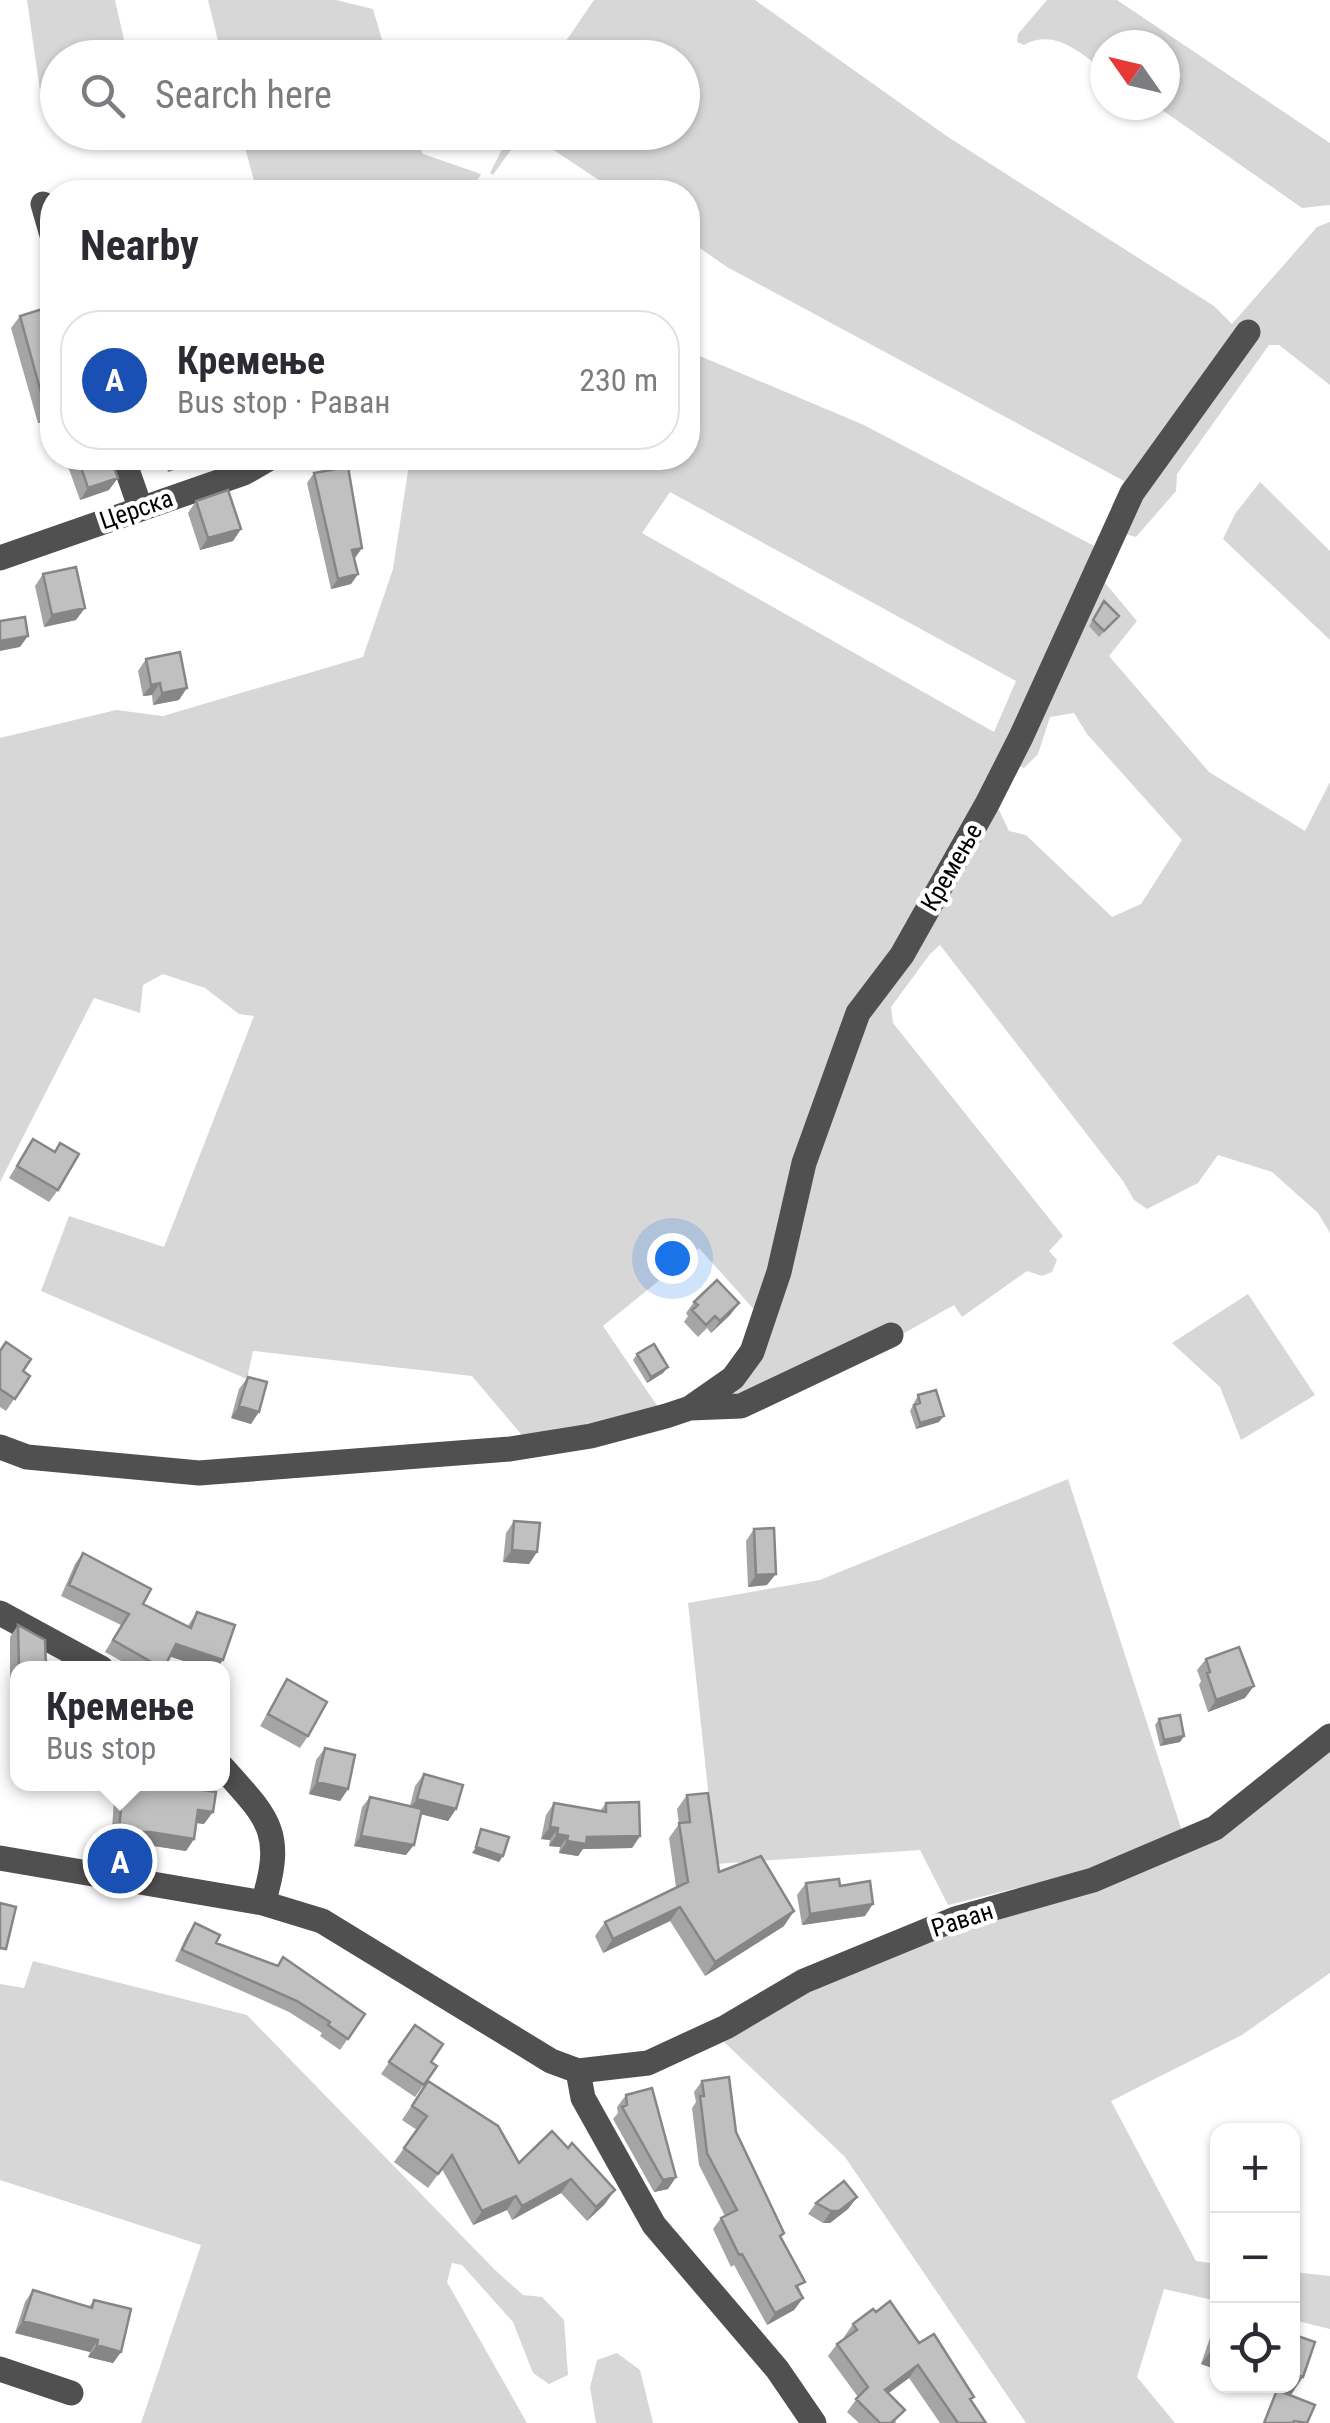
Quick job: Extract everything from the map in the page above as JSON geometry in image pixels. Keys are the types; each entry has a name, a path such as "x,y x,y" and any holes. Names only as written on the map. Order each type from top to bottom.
{"street":[{"name":"Кремење","path":"690,1408 733,1378 752,1352 779,1272 804,1163 858,1013 902,955 987,804 1132,493 1248,332"},
{"path":"128,470 140,508"},
{"name":"Церска","path":"0,558 249,470"},
{"name":"Кремење","path":"0,1447 28,1457 199,1472 510,1448 591,1436 690,1408 741,1406 890,1335"},
{"path":"0,1613 88,1661"},
{"name":"Раван","path":"578,2071 648,2063 726,2027 804,1981 955,1919 1093,1880 1215,1828 1330,1736"},
{"path":"230,1776 259,1810 275,1844 273,1870 262,1902"},
{"path":"0,1858 262,1902 322,1922 452,1998 529,2049 578,2071 583,2098 654,2225 777,2370 814,2423"},
{"path":"0,2369 72,2393"}],"shaded area":[{"path":"27,0 115,0 124,40 40,40 40,91"},
{"path":"208,0 336,0 373,9 382,40 218,40"},
{"path":"594,0 755,0 948,137 1214,306 1232,324 1317,227 1330,222 1330,385 1279,345 1269,345 1177,474 1176,491 1136,537 1125,534 1112,505 1124,481 727,267 700,248 700,180 599,180 554,150 700,150 700,40 567,40"},
{"path":"1047,0 1117,0 1162,30 1090,30 1090,60 1057,41 1035,40 1024,45 1017,42 1018,34"},
{"path":"1180,42 1330,143 1330,205 1302,208 1176,120 1180,120"},
{"path":"246,150 421,150 481,174 478,180 254,180"},
{"path":"502,150 511,150 493,175 490,173"},
{"path":"700,356 864,425 1098,548 974,811 854,1012 759,1315 699,1248 603,1326 660,1410 526,1440 472,1376 253,1351 247,1379 41,1291 69,1216 164,1247 254,1016 239,1014 205,988 163,974 143,985 140,1013 94,998 0,1182 0,738 116,710 163,716 363,657 393,569 408,470 700,470","holes":["670,492 1016,681 994,732 642,533"]},
{"path":"1260,482 1330,551 1330,640 1223,539 1235,514"},
{"path":"1100,577 1137,621 1109,656 1209,772 1305,831 1330,782 1330,1233 1318,1213 1272,1172 1218,1155 1198,1183 1147,1209 1134,1200 940,945 891,1007 893,1023 1063,1236 1049,1251 1057,1260 1052,1272 1042,1276 1027,1271 962,1317 954,1305 899,1336 737,1403 727,1387 862,1016 990,809 999,810 1009,831 1026,835 1112,917 1141,904 1182,840 1087,734 1074,713 1050,717 1038,754 1024,768 1014,764"},
{"path":"1248,1294 1315,1395 1241,1440 1220,1387 1172,1343"},
{"path":"1068,1479 1182,1831 1091,1870 948,1905 920,1850 716,1864 688,1603 820,1580"},
{"path":"1330,1752 1330,1973 1242,2035 1111,2101 1196,2261 1210,2263 1210,2299 1164,2289 1137,2377 1175,2423 1026,2423 845,2157 724,2042 820,1986 957,1931 1217,1838"},
{"path":"33,1961 247,2015 495,2270 523,2295 542,2297 564,2320 568,2375 549,2384 533,2373 513,2322 462,2265 452,2263 447,2282 527,2423 141,2423 201,2245 0,2180 0,1984 24,1988"},
{"path":"1300,2273 1330,2276 1330,2329 1300,2322"},
{"path":"617,2353 640,2370 653,2423 596,2423 590,2387 597,2360"}],"building":[{"path":"40,310 40,389 20,316"},
{"path":"82,470 115,470 118,478 88,488"},
{"path":"349,470 362,548 352,550 358,574 338,579 314,473"},
{"path":"228,490 241,529 208,538 196,501"},
{"path":"76,567 85,608 52,615 43,574"},
{"path":"1104,601 1119,616 1104,631 1093,620"},
{"path":"25,617 28,636 0,641 0,621"},
{"path":"180,652 187,688 162,693 160,683 151,685 146,659"},
{"path":"33,1139 55,1152 60,1143 79,1154 58,1190 17,1166"},
{"path":"717,1280 739,1303 720,1321 715,1316 706,1325 692,1310 698,1305 694,1302"},
{"path":"6,1342 31,1359 23,1371 30,1376 15,1399 0,1389 0,1351"},
{"path":"654,1344 668,1367 651,1377 637,1354"},
{"path":"248,1377 267,1382 259,1412 239,1406"},
{"path":"936,1390 944,1416 920,1423 914,1405 920,1403 918,1395"},
{"path":"514,1521 540,1523 537,1552 512,1550"},
{"path":"774,1528 776,1574 756,1575 754,1529"},
{"path":"83,1553 151,1589 143,1604 191,1628 197,1612 235,1625 223,1660 176,1644 168,1661 150,1661 113,1640 129,1614 69,1585"},
{"path":"18,1625 45,1640 46,1661 19,1661"},
{"path":"1239,1647 1254,1686 1216,1700 1206,1659"},
{"path":"287,1679 327,1702 308,1736 268,1714"},
{"path":"1180,1715 1184,1736 1164,1740 1159,1719"},
{"path":"325,1748 355,1755 348,1789 317,1782"},
{"path":"424,1774 463,1785 456,1809 417,1799"},
{"path":"122,1791 216,1792 213,1812 198,1810 194,1839 119,1832"},
{"path":"708,1793 719,1872 761,1856 794,1911 715,1962 680,1907 613,1939 605,1922 688,1882 679,1823 690,1822 687,1795"},
{"path":"370,1797 422,1809 414,1845 361,1836"},
{"path":"639,1802 640,1836 587,1837 586,1844 567,1841 568,1836 557,1834 558,1828 550,1827 554,1803 606,1812 606,1803"},
{"path":"481,1829 509,1837 503,1856 476,1847"},
{"path":"839,1879 840,1886 870,1881 873,1904 810,1914 806,1883"},
{"path":"0,1903 16,1907 6,1949 0,1948"},
{"path":"195,1923 220,1935 216,1943 278,1966 283,1957 365,2014 348,2039 297,2001 182,1950"},
{"path":"415,2025 443,2044 431,2062 437,2066 424,2085 389,2062"},
{"path":"729,2077 736,2132 784,2233 780,2236 805,2282 796,2286 803,2298 775,2313 721,2218 737,2210 707,2153 700,2096 704,2096 702,2081"},
{"path":"428,2081 498,2126 519,2163 552,2131 568,2148 572,2143 615,2190 596,2207 571,2179 522,2206 516,2196 482,2211 452,2155 438,2174 404,2148 427,2116 412,2106"},
{"path":"652,2088 676,2177 663,2180 622,2107 627,2105 626,2095"},
{"path":"844,2181 857,2197 839,2211 816,2203"},
{"path":"33,2290 92,2308 94,2300 131,2309 121,2352 97,2345 98,2340 23,2321"},
{"path":"890,2301 919,2343 934,2334 986,2423 958,2423 918,2365 885,2390 905,2410 891,2423 880,2423 856,2399 868,2387 837,2344 857,2330 853,2324"},
{"path":"1300,2337 1315,2342 1303,2377 1300,2376"},
{"path":"1276,2393 1315,2405 1307,2423 1264,2423"}],"place":[{"name":"Кремење","path":"120,1861"}]}
